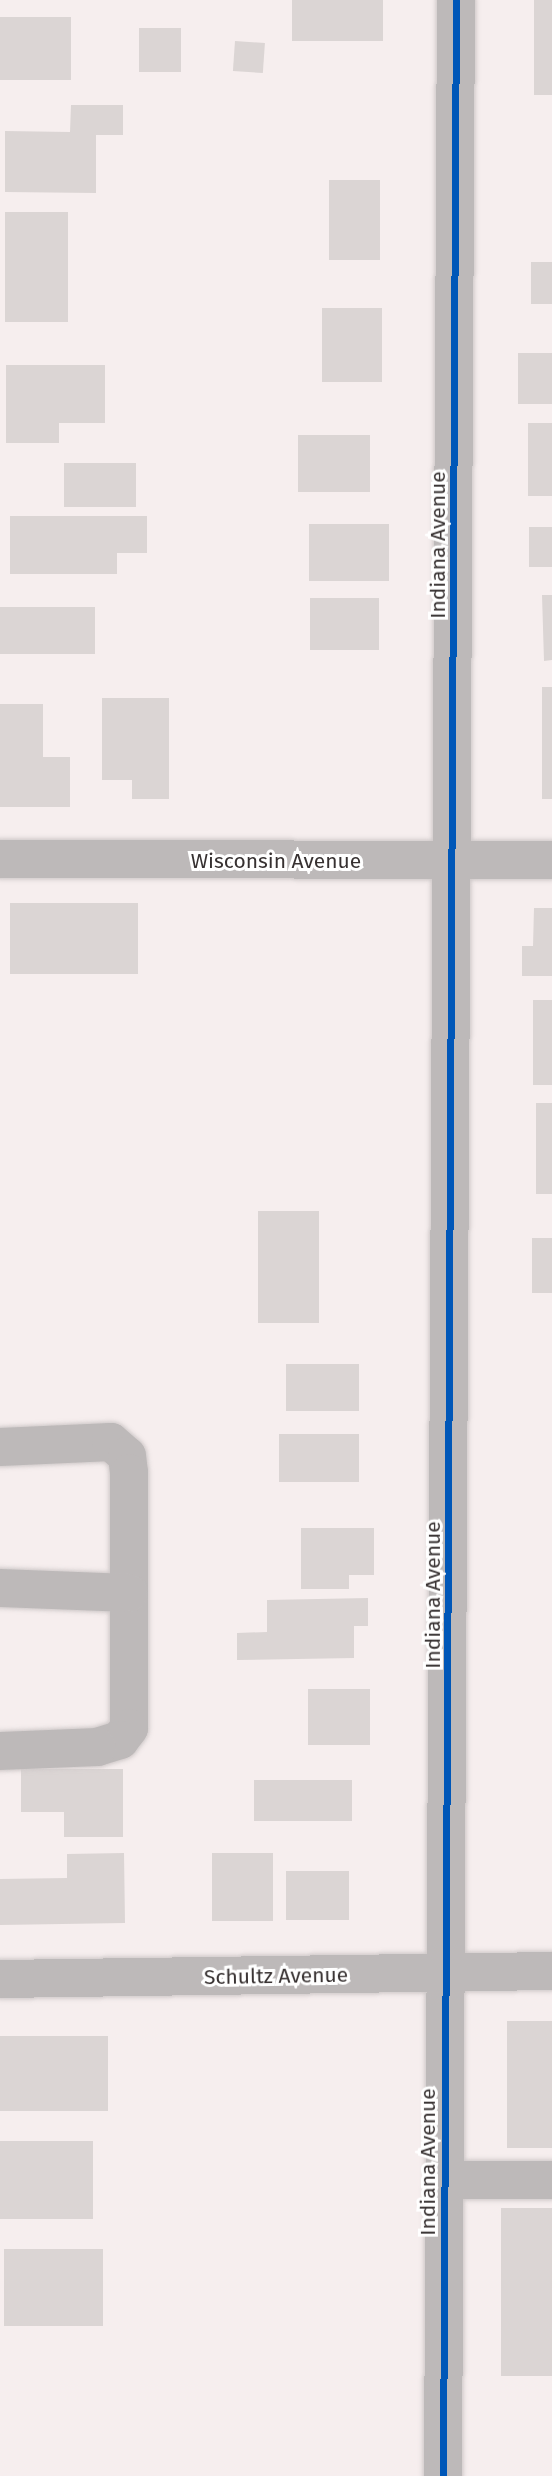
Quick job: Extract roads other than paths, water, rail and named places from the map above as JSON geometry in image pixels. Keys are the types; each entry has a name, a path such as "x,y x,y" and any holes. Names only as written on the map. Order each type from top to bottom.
{"street":[{"name":"Indiana Avenue","path":"443,2476 455,862 456,0"},
{"name":"Wisconsin Avenue","path":"0,859 455,862 552,860"},
{"path":"0,1447 120,1446 129,1473 129,1728 120,1740 97,1747 0,1751"},
{"path":"0,1588 129,1593"},
{"name":"Schultz Avenue","path":"0,1979 552,1971"},
{"path":"445,2180 552,2180"}]}
